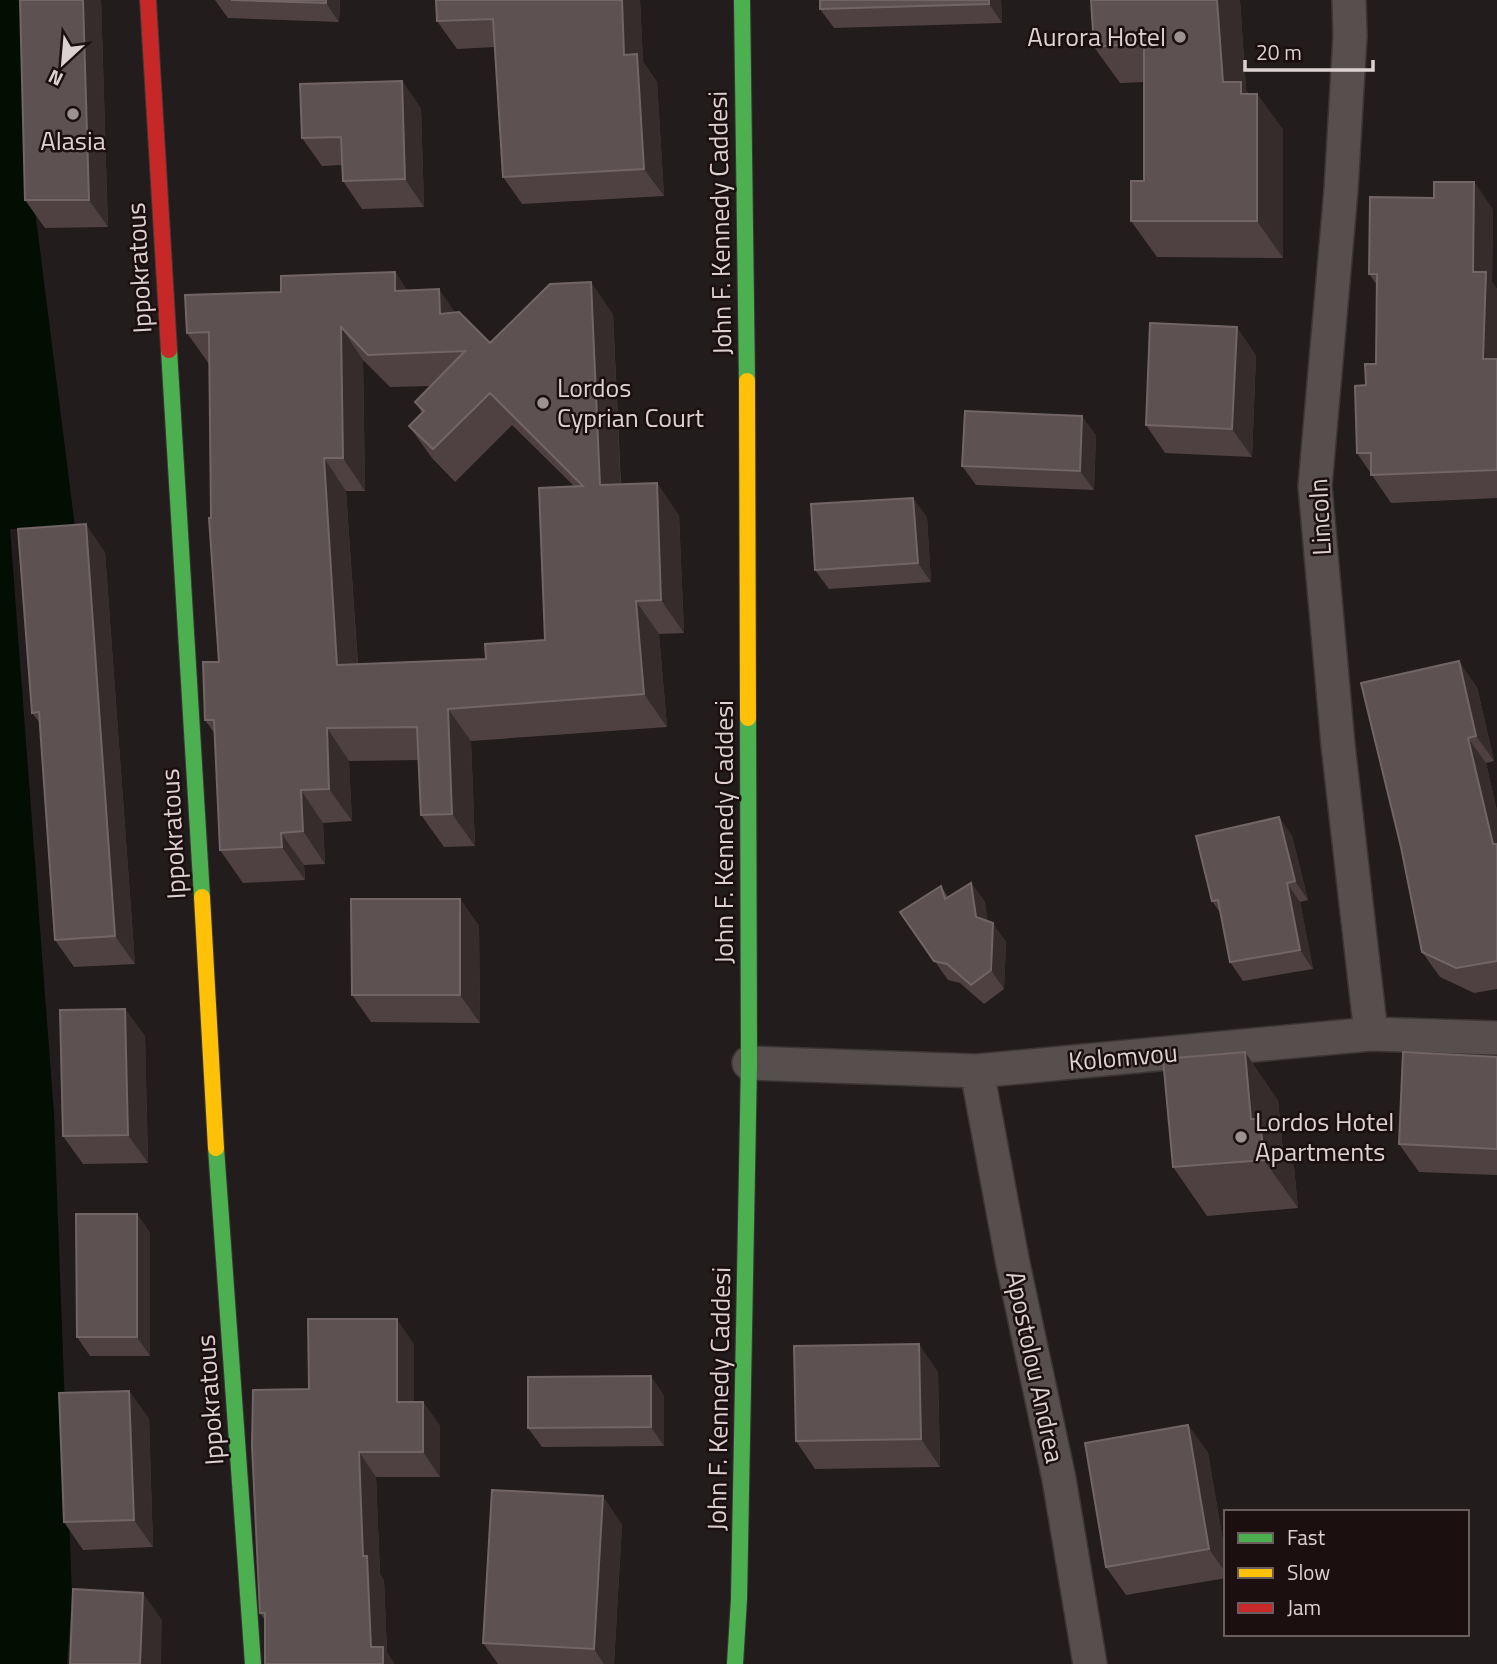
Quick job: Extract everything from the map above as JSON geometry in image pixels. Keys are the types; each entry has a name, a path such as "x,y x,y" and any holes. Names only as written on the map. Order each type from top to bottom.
{"street":[{"name":"Ippokratous","path":"148,0 215,1114 253,1664"},
{"name":"John F. Kennedy Caddesi","path":"735,1664 739,1599 749,1063 746,221 742,0"},
{"name":"Lincoln","path":"1349,0 1350,36 1341,190 1315,486 1338,745 1371,1034"},
{"name":"Kolomvou","path":"749,1063 977,1071 1371,1034 1497,1038"},
{"name":"Apostolou Andrea","path":"977,1071 1012,1259 1059,1479 1090,1664"}],"shaded area":[{"path":"0,0 30,0 29,163 75,527 10,529 54,1114 72,1597 67,1664 0,1664"}],"building":[{"name":"Alasia","path":"20,0 83,0 89,200 25,200"},
{"path":"231,0 326,0 326,3"},
{"path":"436,0 622,0 624,55 637,54 644,169 503,177 493,19 437,21"},
{"path":"820,0 989,0 989,4 820,9"},
{"path":"1091,0 1217,0 1223,82 1241,82 1241,94 1257,94 1257,221 1131,221 1131,181 1144,181 1144,43 1094,47"},
{"path":"402,81 405,179 343,181 341,137 302,138 300,84"},
{"path":"1434,182 1474,182 1473,272 1486,272 1483,359 1497,359 1497,470 1371,475 1371,453 1357,453 1355,386 1366,385 1365,364 1376,364 1377,274 1369,274 1370,197 1434,198"},
{"path":"395,272 395,291 439,289 440,314 459,312 490,343 550,284 591,282 600,485 657,483 661,600 636,601 644,694 448,709 452,814 421,815 417,727 327,728 329,789 301,790 303,831 281,833 282,847 220,850 214,720 205,720 203,662 219,662 209,518 209,332 187,333 185,295 281,292 281,276","holes":["341,327 368,355 465,351 415,402 424,411 409,426 433,449 490,393 583,486 539,488 545,640 485,644 486,659 337,665 324,458 343,458"]},
{"path":"1150,323 1237,327 1232,429 1146,425"},
{"path":"965,411 1082,416 1080,471 962,466"},
{"path":"913,498 918,563 815,570 811,504"},
{"path":"86,524 115,936 55,940 39,712 32,713 18,529"},
{"path":"1459,661 1476,736 1468,738 1493,844 1497,844 1497,961 1456,968 1422,952 1401,847 1361,683"},
{"path":"1279,817 1295,881 1287,883 1300,950 1230,962 1218,900 1212,901 1196,836"},
{"path":"971,883 976,917 993,923 991,970 971,985 947,964 934,961 900,912 941,886 945,899"},
{"path":"351,899 460,899 460,995 352,995"},
{"path":"125,1009 128,1135 63,1136 60,1010"},
{"path":"1245,1052 1251,1119 1260,1119 1264,1160 1173,1167 1163,1059"},
{"path":"1403,1052 1497,1057 1497,1149 1399,1144"},
{"path":"76,1214 137,1214 137,1337 77,1337"},
{"path":"308,1319 397,1319 397,1402 423,1402 423,1452 359,1452 363,1556 367,1556 371,1647 383,1647 383,1664 265,1664 265,1613 260,1613 252,1446 253,1390 309,1389"},
{"path":"919,1344 921,1439 796,1441 794,1346"},
{"path":"651,1376 651,1427 528,1428 528,1377"},
{"path":"129,1391 134,1520 64,1522 59,1393"},
{"path":"1188,1425 1209,1549 1106,1567 1085,1443"},
{"path":"492,1490 603,1496 594,1649 483,1643"},
{"path":"73,1589 143,1593 140,1664 70,1664"}],"traffic: fast":[{"path":"742,0 747,381"},
{"path":"169,350 202,897"},
{"path":"735,1664 739,1599 749,1063 748,718"},
{"path":"216,1148 253,1664"}],"traffic: slow":[{"path":"747,381 748,718"},
{"path":"202,897 216,1148"}],"traffic: jam":[{"path":"148,0 169,350"}],"place":[{"name":"Aurora Hotel","path":"1180,37"},
{"name":"Alasia","path":"73,114"},
{"name":"Lordos Cyprian Court","path":"543,403"},
{"name":"Lordos Hotel Apartments","path":"1241,1137"}]}
